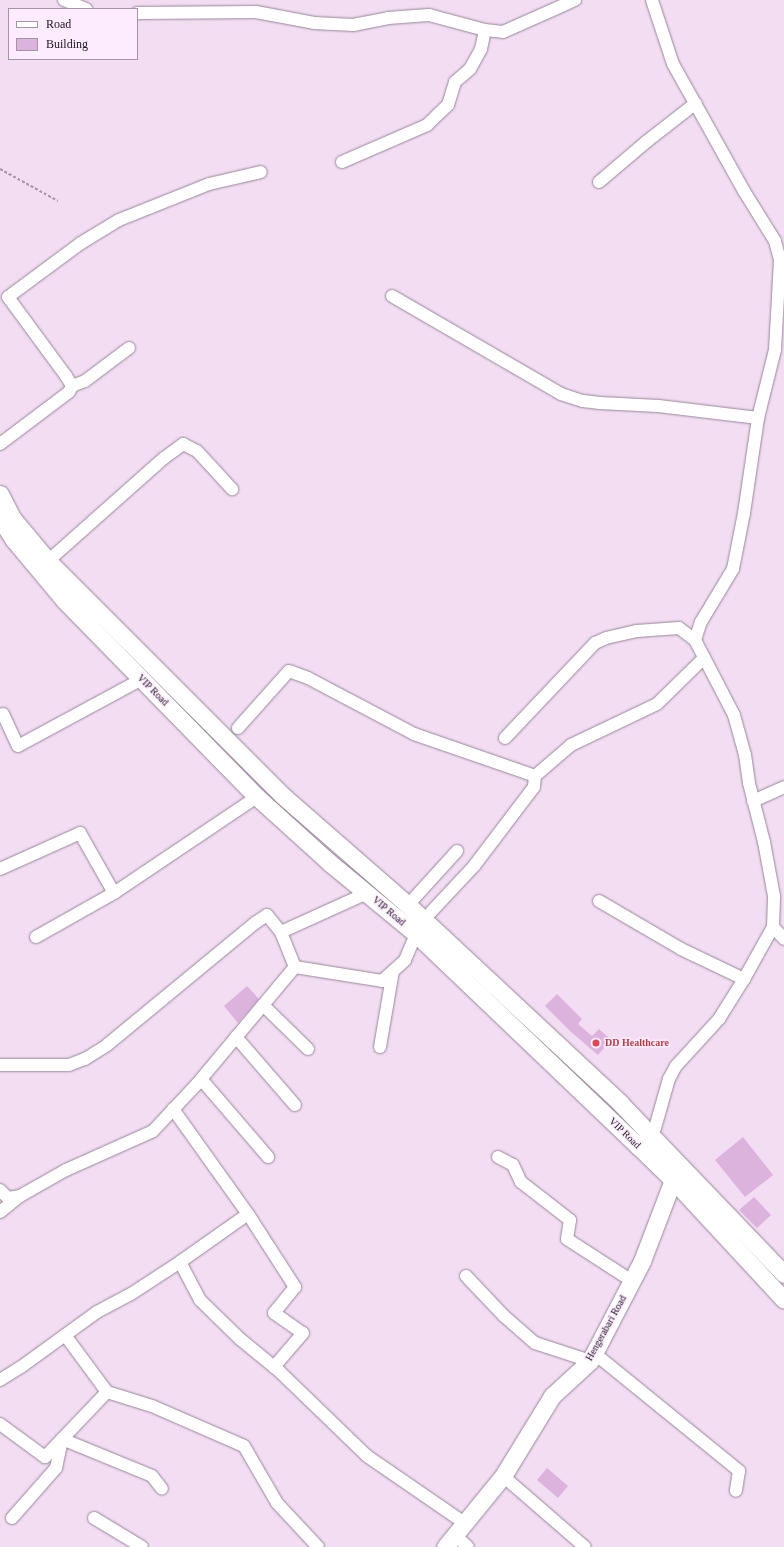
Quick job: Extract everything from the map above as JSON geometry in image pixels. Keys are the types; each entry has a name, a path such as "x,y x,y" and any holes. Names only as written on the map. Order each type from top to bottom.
{"main road":[{"name":"VIP Road","path":"0,494 13,519 48,561 283,796 408,905 620,1103 644,1140"},
{"name":"VIP Road","path":"0,520 14,540 64,600 258,797 330,862 416,934 644,1140 784,1274"},
{"name":"VIP Road","path":"679,1175 784,1300"},
{"name":"Hengerabari Road","path":"459,1538 503,1476 552,1396 592,1357 642,1261 679,1175"}],"street":[{"path":"64,0 84,8"},
{"path":"138,13 256,12 314,23 353,25 388,18 429,15 485,30 503,32 575,0"},
{"path":"652,0 673,64 744,191 775,241 780,260 781,299 779,351 758,418 744,513 733,568 701,622 695,640"},
{"path":"342,162 427,125 448,105 455,82 470,69 481,49 485,30"},
{"path":"599,182 646,142 696,103"},
{"path":"72,386 8,297 81,243 119,220 209,184 261,172"},
{"path":"392,296 561,394 582,401 658,406 758,418"},
{"path":"0,444 69,392 72,386 85,381 129,348"},
{"path":"48,561 158,463 183,444 197,451 232,489"},
{"path":"505,738 595,643 606,638 637,631 679,628 695,640 734,715 745,755 748,783 779,894 773,927 744,979 719,1019 676,1066 669,1079 655,1128 644,1140"},
{"path":"431,912 478,860 534,787 535,776 571,745 657,704 704,658"},
{"path":"238,728 290,670 414,734 535,776"},
{"path":"2,714 18,746 142,680"},
{"path":"753,801 784,787"},
{"path":"36,937 114,893 258,797"},
{"path":"0,869 80,833 114,893"},
{"path":"408,905 456,851"},
{"path":"281,932 367,893"},
{"path":"599,901 675,946 744,979"},
{"path":"0,1065 68,1065 85,1059 107,1046 255,923 267,915 281,932 295,967"},
{"path":"773,927 784,939"},
{"path":"295,967 382,981 405,960 416,934"},
{"path":"0,1212 20,1196 66,1170 153,1131 201,1079 295,967"},
{"path":"380,1047 393,971"},
{"path":"263,1005 308,1049"},
{"path":"236,1037 295,1105"},
{"path":"201,1079 268,1157"},
{"path":"174,1109 248,1214 295,1287 274,1313 303,1333 274,1367"},
{"path":"498,1157 513,1165 521,1182 570,1220 567,1239 632,1281"},
{"path":"0,1190 8,1198 20,1196"},
{"path":"0,1380 96,1312 131,1294 180,1262 248,1214"},
{"path":"180,1262 200,1300 240,1339 274,1367 367,1456 459,1538"},
{"path":"466,1276 504,1316 535,1343 592,1357 740,1471 736,1491"},
{"path":"65,1335 107,1392 152,1406 244,1446 277,1503 318,1547"},
{"path":"0,1424 45,1457 107,1392"},
{"path":"62,1440 152,1476 162,1489"},
{"path":"12,1518 56,1468 62,1440"},
{"path":"503,1476 585,1547"},
{"path":"94,1518 142,1547"}],"path":[{"path":"0,168 58,201"}],"building":[{"path":"247,986 259,999 238,1023 224,1006"},
{"path":"557,994 582,1019 578,1024 592,1036 599,1029 611,1040 598,1055 570,1031 545,1006"},
{"path":"743,1137 773,1175 745,1197 715,1160"},
{"path":"754,1197 771,1215 757,1228 739,1210"},
{"path":"547,1468 568,1486 558,1498 537,1480"}],"place":[{"name":"DD Healthcare","path":"596,1043"}]}
